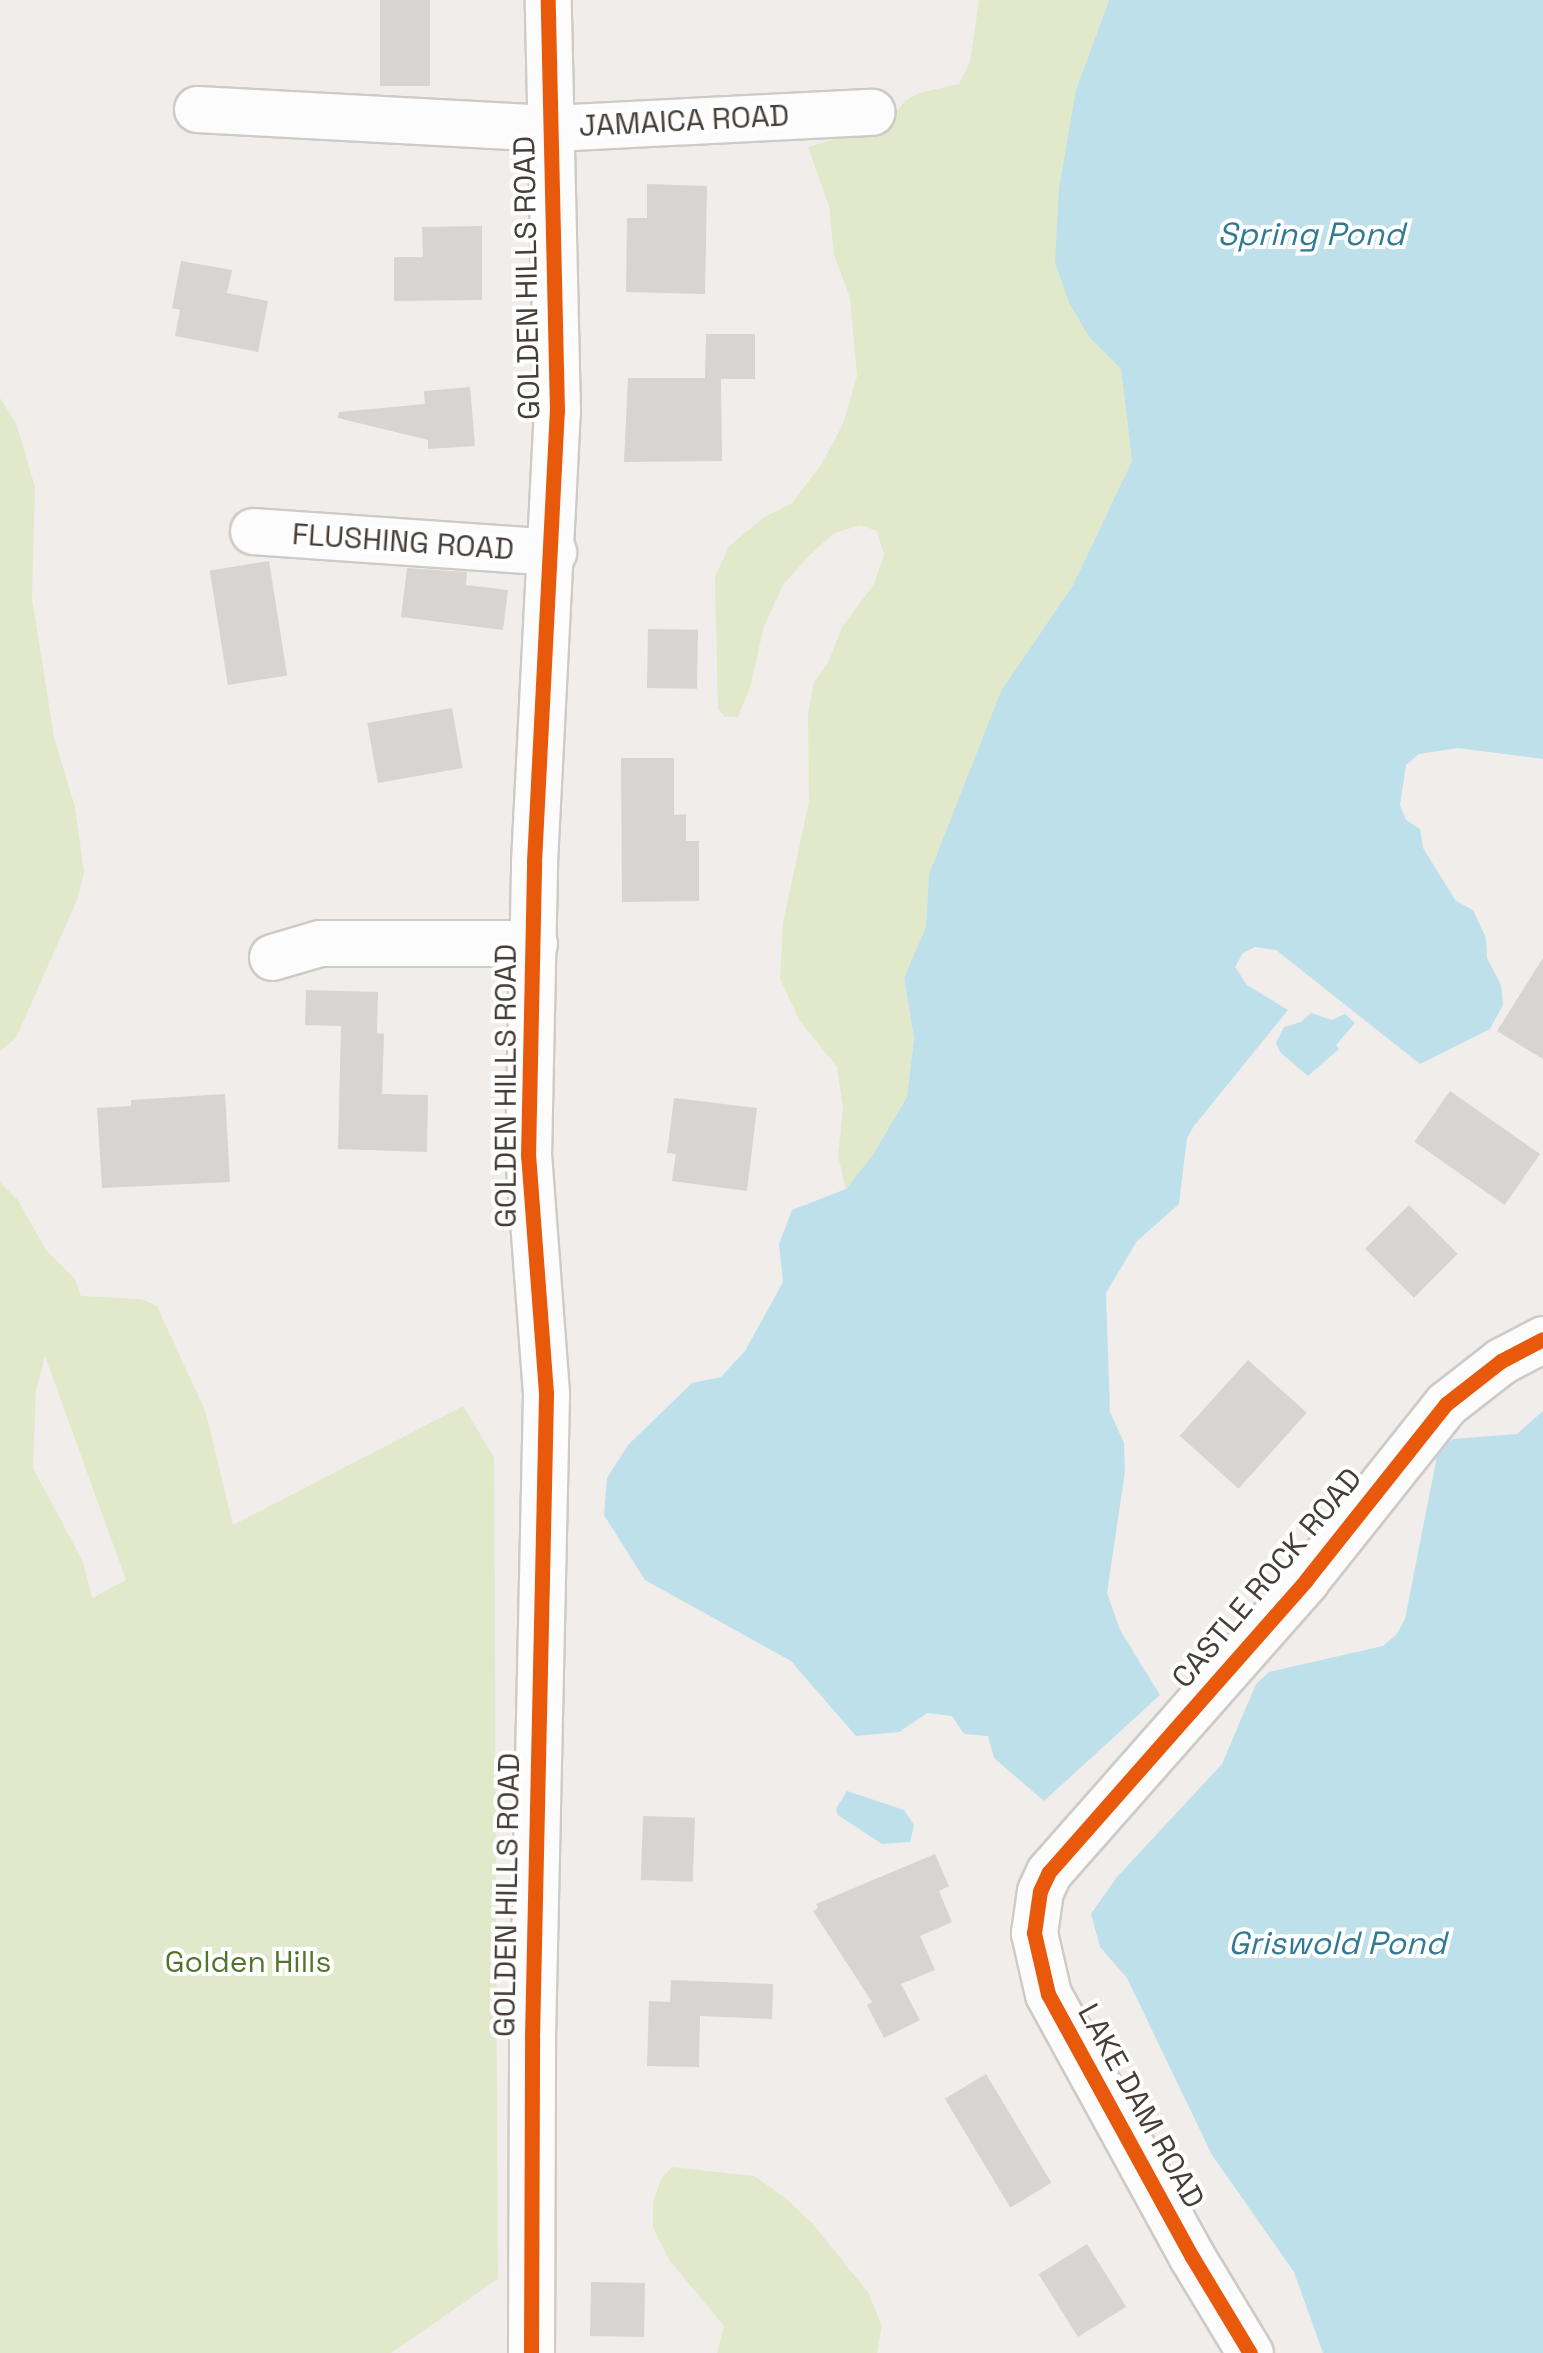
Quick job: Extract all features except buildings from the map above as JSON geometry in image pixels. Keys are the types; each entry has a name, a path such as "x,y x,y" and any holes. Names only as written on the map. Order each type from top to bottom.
{"street":[{"name":"GOLDEN HILLS ROAD","path":"531,2353 537,1723 546,1430 529,1210 534,942 553,552 558,298 548,0"},
{"name":"JAMAICA ROAD","path":"198,109 552,128 872,112"},
{"name":"FLUSHING ROAD","path":"253,532 553,552"},
{"path":"272,957 320,944 534,942"},
{"name":"CASTLE ROCK ROAD","path":"1048,1872 1306,1580 1446,1404 1501,1361 1543,1340"},
{"name":"LAKE DAM ROAD","path":"1048,1872 1034,1923 1048,1994 1192,2257 1250,2353"}],"green space":[{"path":"979,0 1109,0 1076,90 1070,305 1089,337 1121,369 1132,461 1073,585 1001,691 929,874 926,927 904,978 914,1038 907,1097 872,1156 846,1189 838,1156 843,1109 837,1067 800,1021 780,979 783,923 809,801 808,714 814,682 828,663 842,627 874,584 884,555 877,531 861,525 834,533 808,557 783,585 764,626 750,687 738,717 725,717 718,709 715,577 729,546 763,518 792,503 821,465 843,424 857,376 850,298 834,255 829,206 808,147 886,124 905,101 919,93 959,84 970,62"},
{"path":"0,398 16,423 35,487 32,598 54,737 75,807 84,872 78,898 16,1038 0,1051"},
{"name":"Golden Hills","path":"0,1182 18,1200 46,1250 75,1279 81,1296 141,1299 157,1306 206,1413 233,1525 463,1406 494,1457 498,2279 391,2353 0,2353","holes":["45,1356 126,1580 92,1598 83,1562 33,1468 36,1390"]},
{"path":"672,2167 754,2176 784,2197 812,2223 868,2292 882,2326 877,2353 717,2353 724,2326 670,2261 653,2227 653,2202 661,2179"}],"water":[{"name":"Spring Pond","path":"1109,0 1543,0 1543,759 1458,748 1419,754 1406,765 1400,805 1406,820 1420,829 1423,848 1456,901 1473,910 1486,938 1487,958 1501,985 1503,1005 1490,1029 1420,1064 1276,950 1255,947 1243,953 1235,967 1247,985 1288,1010 1194,1126 1187,1138 1179,1204 1137,1241 1106,1293 1110,1412 1124,1443 1125,1471 1107,1593 1120,1630 1160,1695 1044,1801 994,1758 988,1736 964,1734 952,1716 927,1713 899,1732 856,1736 791,1661 645,1580 604,1515 607,1478 628,1445 692,1383 721,1377 745,1351 783,1282 779,1244 792,1210 846,1189 872,1156 907,1097 914,1038 904,978 926,927 929,874 1001,691 1073,585 1132,461 1121,369 1089,337 1070,305 1055,263 1059,188 1076,90"},
{"path":"1311,1013 1332,1020 1345,1014 1355,1023 1336,1045 1339,1049 1308,1076 1280,1052 1276,1043 1284,1027 1301,1022"},
{"name":"Griswold Pond","path":"1543,1411 1543,2353 1323,2353 1294,2272 1212,2155 1127,1978 1100,1947 1091,1914 1117,1877 1222,1764 1256,1684 1269,1672 1383,1646 1397,1634 1405,1619 1438,1451 1453,1439 1517,1434"},
{"path":"847,1791 904,1810 914,1825 910,1842 882,1844 838,1815 836,1809"}],"cycle path":[{"path":"531,2353 532,2037 546,1393 528,1156 534,862 557,411 548,0"},
{"path":"1250,2353 1192,2257 1048,1994 1034,1933 1040,1891 1049,1872 1306,1580 1446,1404 1501,1361 1543,1339"}]}
